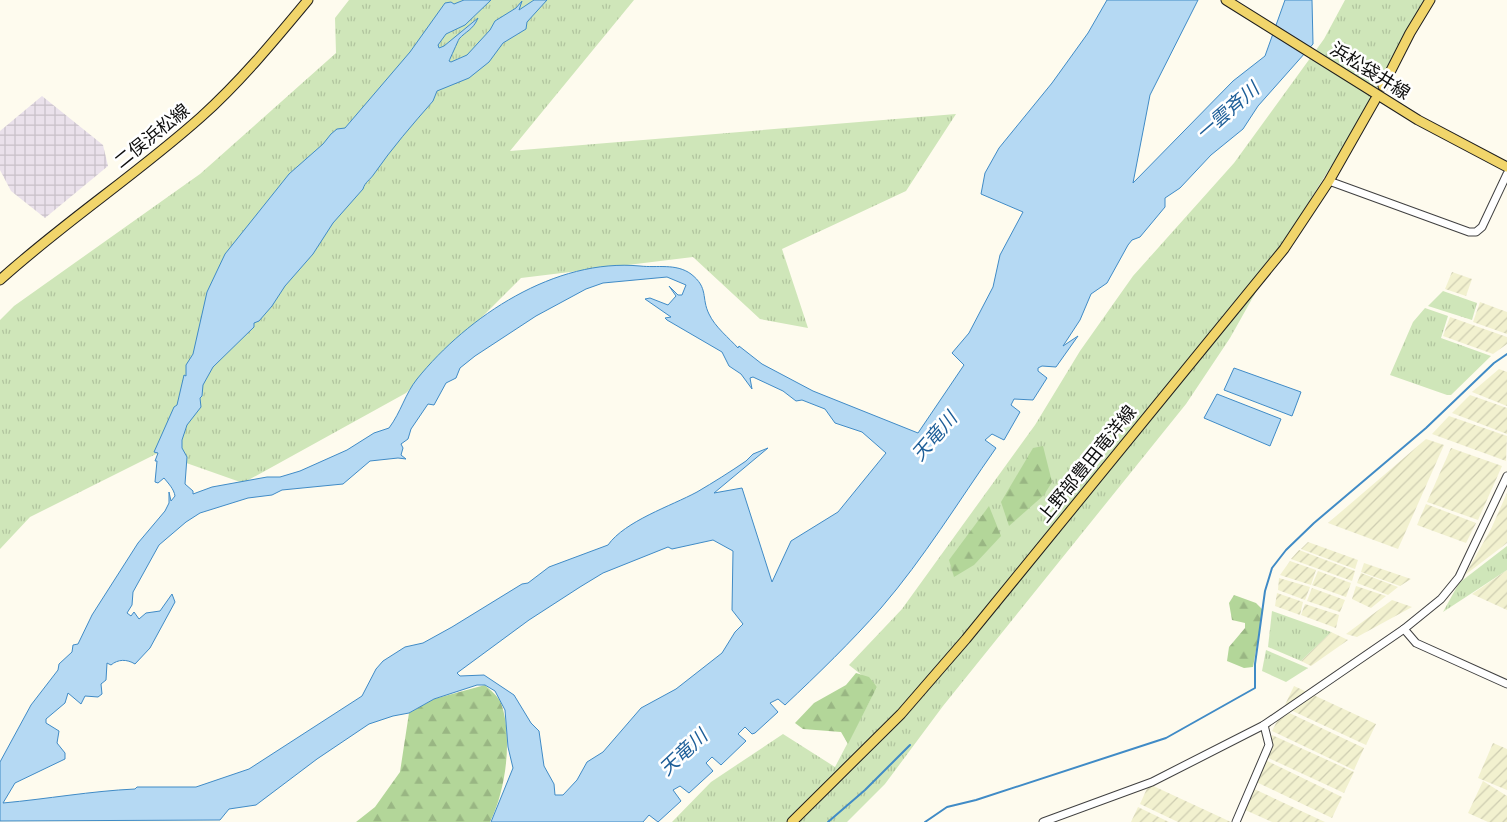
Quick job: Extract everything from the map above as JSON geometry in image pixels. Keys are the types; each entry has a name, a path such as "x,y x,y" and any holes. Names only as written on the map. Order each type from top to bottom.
{"main road":[{"name":"二俣浜松線","path":"0,280 36,247 201,117 249,70 308,0"},
{"name":"浜松袋井線","path":"1226,0 1418,120 1503,165 1507,172"},
{"path":"1383,86 1410,33 1430,0"},
{"name":"上野部豊田竜洋線","path":"792,822 901,714 966,638 1284,249 1329,181 1375,100"}],"street":[{"path":"1329,181 1469,232 1476,232 1482,227 1507,172"},
{"path":"1042,822 1152,782 1264,725 1404,629 1441,598 1458,577 1507,476"},
{"path":"1404,629 1416,643 1507,684"},
{"path":"1236,822 1269,745 1264,725"}],"shaded area":[{"path":"42,96 103,145 108,166 45,218 11,191 0,170 0,131"}],"green space":[{"path":"349,0 634,0 510,151 956,114 906,191 782,249 808,328 760,319 693,257 521,278 406,393 243,483 158,453 30,517 0,549 0,320 14,306 200,174 336,53 335,18"},
{"path":"1345,0 1428,0 1338,155 1285,240 1230,338 1186,404 943,706 885,784 847,822 672,822 711,782 783,734 835,767 877,687 849,665 902,609 1035,425 1080,351 1133,276 1234,163 1324,39"},
{"path":"1452,272 1472,279 1466,296 1445,289"},
{"path":"1443,291 1477,303 1472,320 1428,306"},
{"path":"1480,302 1507,312 1507,334 1473,322"},
{"path":"1425,308 1448,316 1441,338 1491,356 1451,395 1390,375 1413,322"},
{"path":"1450,317 1507,337 1507,344 1493,354 1443,336"},
{"path":"1499,369 1507,372 1507,406 1472,392"},
{"path":"1470,395 1507,408 1507,434 1452,413"},
{"path":"1449,416 1507,436 1506,461 1432,434"},
{"path":"1426,439 1444,445 1398,549 1328,523"},
{"path":"1043,446 1052,482 1044,495 1009,526 1001,502 1033,448"},
{"path":"1451,448 1502,466 1478,520 1427,502"},
{"path":"1507,493 1507,543 1465,575 1491,529"},
{"path":"1426,504 1476,523 1466,543 1417,525"},
{"path":"989,506 1001,536 974,565 954,577 949,560"},
{"path":"1308,542 1358,560 1355,569 1301,549"},
{"path":"1507,546 1507,570 1443,612 1459,583"},
{"path":"1299,550 1355,571 1352,581 1291,559"},
{"path":"1290,561 1316,570 1311,585 1280,575"},
{"path":"1364,563 1411,579 1400,586 1361,572"},
{"path":"1507,570 1507,610 1472,594"},
{"path":"1318,571 1351,583 1346,597 1312,585"},
{"path":"1361,573 1398,587 1388,595 1357,583"},
{"path":"1279,578 1310,587 1305,600 1278,590"},
{"path":"1356,586 1386,596 1371,608 1352,599"},
{"path":"1312,588 1345,600 1340,612 1307,601"},
{"path":"1277,593 1303,602 1300,615 1275,606"},
{"path":"1234,595 1256,603 1263,610 1253,667 1244,668 1227,661 1229,647 1245,628 1245,623 1232,620 1229,603"},
{"path":"1392,600 1412,607 1357,637 1346,634"},
{"path":"1305,604 1339,615 1336,628 1301,615"},
{"path":"1272,611 1331,632 1301,661 1268,647"},
{"path":"1331,632 1348,640 1311,666 1301,661"},
{"path":"1266,650 1308,668 1286,682 1262,671"},
{"path":"856,673 869,677 877,687 848,744 841,732 803,729 795,723 814,703 846,685"},
{"path":"485,685 501,703 507,731 504,779 496,809 490,822 356,822 375,807 400,772 409,713 434,699"},
{"path":"1294,686 1376,724 1366,745 1284,707"},
{"path":"1283,710 1364,748 1354,770 1272,731"},
{"path":"1272,735 1354,772 1344,793 1262,755"},
{"path":"1493,743 1507,749 1507,790 1478,778"},
{"path":"1261,758 1342,797 1332,818 1250,779"},
{"path":"1483,781 1507,796 1507,822 1488,822 1468,813"},
{"path":"1149,784 1231,822 1178,822 1140,804"},
{"path":"1252,788 1325,822 1272,822 1243,809"},
{"path":"1138,807 1169,822 1131,822"}],"water":[{"path":"464,0 491,0 465,25 446,34 438,45 439,48 444,46 478,18 472,28 459,39 449,61 451,62 467,55 490,30 495,21 516,8 522,1 519,10 534,0 547,0 527,22 526,29 503,43 489,62 469,78 437,91 433,101 395,146 363,189 333,223 313,254 285,286 272,306 259,321 254,323 254,327 213,367 203,385 200,398 201,407 187,425 182,440 182,448 187,457 185,484 193,491 193,494 212,487 267,477 280,477 300,471 347,450 374,433 389,428 417,379 461,334 488,313 516,296 546,282 576,271 608,266 679,268 691,274 700,284 712,319 718,328 738,348 739,346 762,364 813,391 918,433 964,365 952,353 969,333 993,287 1000,255 1023,212 981,194 985,173 999,148 1052,83 1088,33 1107,0 1198,0 1150,95 1133,183 1233,81 1265,56 1285,0 1312,0 1313,44 1258,106 1243,129 1211,155 1180,188 1165,198 1165,207 1140,237 1132,240 1128,245 1107,283 1091,294 1080,320 1063,346 1078,336 1056,367 1042,366 1038,368 1038,371 1047,378 1033,400 1014,399 1011,405 1020,412 1004,440 992,434 985,440 996,448 897,589 834,658 785,705 778,699 770,703 778,712 755,733 752,734 745,727 738,734 746,741 721,765 712,757 706,763 713,771 689,793 680,786 673,790 681,801 658,822 649,815 643,822 491,822 513,768 508,747 505,710 495,691 485,685 477,685 434,699 409,713 369,724 317,759 256,805 229,809 220,820 0,821 0,762 31,705 58,670 59,664 72,652 73,645 78,644 92,615 138,543 165,511 169,503 169,492 171,501 175,496 164,478 158,483 155,482 157,461 155,461 158,453 154,452 174,407 177,405 184,375 186,376 186,365 193,354 207,292 225,254 289,174 337,129 345,128 410,52 445,3 451,2 454,4","holes":["667,277 686,285 682,295 678,295 669,286 676,296 668,305 650,298 645,299 671,317 665,318 667,320 722,352 729,366 741,374 752,389 750,378 753,377 783,391 796,401 802,400 825,409 835,423 862,432 886,453 838,512 791,541 772,582 742,488 714,493 768,448 753,454 746,461 697,492 637,521 616,536 608,545 549,567 528,583 522,584 452,627 423,643 405,647 383,661 376,669 362,696 249,769 196,787 137,787 135,789 3,803 15,783 65,759 65,753 57,743 59,731 46,723 46,719 65,703 68,693 81,704 85,696 98,697 102,694 101,684 106,680 107,663 111,665 123,660 135,664 150,648 175,602 172,594 160,611 146,613 139,619 134,612 131,616 127,613 132,605 133,592 159,545 186,522 200,513 248,498 272,495 282,490 343,484 370,461 406,459 401,455 403,448 401,444 408,439 411,429 428,404 434,405 446,383 456,378 460,368 475,356 536,316 586,289 603,283","713,540 733,551 732,610 743,624 735,632 722,653 676,689 641,708 603,752 587,762 577,780 563,795 555,795 554,784 544,766 539,731 531,723 514,695 484,675 460,676 457,673 529,620 603,573 668,547 672,549"]},
{"path":"1234,368 1301,392 1292,416 1224,390"},
{"path":"1217,394 1281,419 1270,446 1204,418"}],"waterway":[{"path":"925,822 947,807 976,800 1166,738 1255,688 1255,664 1265,591 1272,568 1286,550 1314,523 1426,428 1494,363 1507,354"},
{"path":"828,822 865,790 910,745"}],"water label":[{"name":"一雲斉川","path":"1227,111"},
{"name":"天竜川","path":"934,436"},
{"name":"天竜川","path":"683,752"}]}
